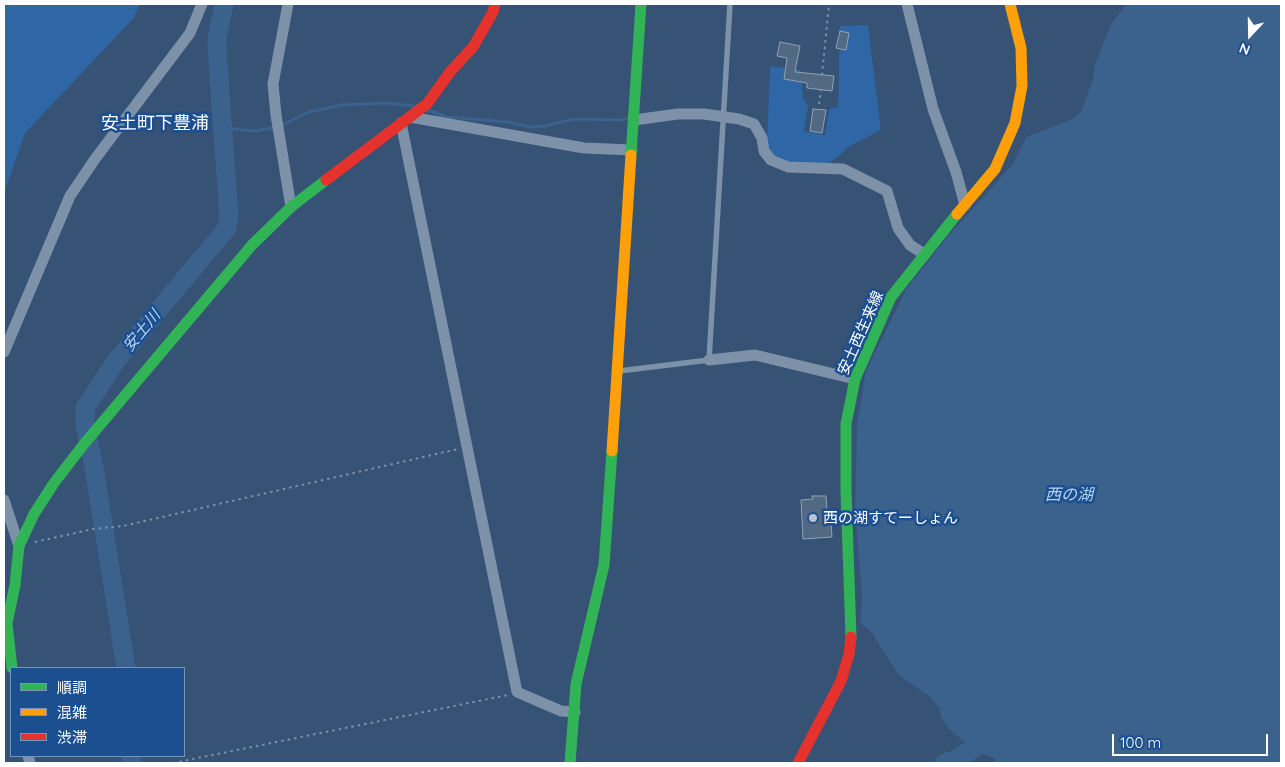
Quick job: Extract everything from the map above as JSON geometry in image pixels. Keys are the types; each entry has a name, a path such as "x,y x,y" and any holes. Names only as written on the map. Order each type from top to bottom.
{"street":[{"path":"4,352 70,196 95,159 190,33 202,4"},
{"path":"288,4 273,84 276,120 292,207"},
{"path":"12,667 7,623 15,585 19,546 34,514 84,444 246,252 292,207 339,169 427,104 450,72 473,47 496,4"},
{"path":"570,763 576,684 604,565 642,4"},
{"path":"907,4 933,109 956,172 965,205"},
{"name":"安土西生来線","path":"798,763 841,681 849,654 852,629 846,490 846,424 855,379 891,297 924,254 995,169 1015,123 1022,86 1021,48 1010,4"},
{"path":"634,120 678,114 704,114 739,119 754,124 762,138 764,151 771,160 788,167 843,169 887,191 898,228 910,245 924,254"},
{"path":"408,117 584,148 632,150"},
{"path":"408,117 466,448 517,692 561,711 575,712"},
{"path":"709,360 755,355 855,379"},
{"path":"4,500 19,546"}],"lane":[{"path":"616,372 709,360 730,4"}],"path":[{"path":"822,75 829,4"},
{"path":"820,104 821,90"},
{"path":"19,546 93,529 123,526 466,448"},
{"path":"173,763 517,692"}],"shaded area":[{"path":"4,4 140,4 133,19 25,133 4,193"},
{"path":"868,25 881,130 848,147 825,166 791,164 774,158 767,143 770,66 801,70 803,98 808,105 804,131 825,135 829,109 838,107 840,26"}],"water":[{"name":"西の湖","path":"1127,4 1281,4 1281,763 996,763 994,758 974,750 949,729 942,719 939,707 930,697 900,676 873,634 860,622 862,599 855,507 857,424 866,371 906,290 948,236 1013,164 1026,137 1071,120 1081,112 1093,79 1095,65 1111,24"}],"building":[{"path":"840,31 849,33 846,50 836,48"},
{"path":"780,42 800,46 796,72 834,76 832,91 807,88 807,83 784,79 787,58 777,56"},
{"path":"813,109 826,110 822,133 810,131"},
{"name":"西の湖すてーしょん","path":"812,496 826,496 828,524 831,524 832,537 803,539 801,500 813,499"}],"waterway":[{"name":"安土川","path":"126,667 94,467 85,425 85,408 116,361 227,228 229,216 217,38 224,4"},
{"path":"222,128 256,131 278,127 309,112 342,105 387,103 414,106"},
{"path":"428,110 447,117 508,122 530,127 545,126 574,119 622,120 628,118"},
{"name":"安土川","path":"944,763 957,759 992,734"},
{"name":"安土川","path":"131,757 132,763"}],"traffic: fast":[{"path":"631,155 641,4"},
{"path":"12,667 7,623 15,585 19,546 34,514 54,483 84,444 252,245 291,207 326,180"},
{"path":"851,637 846,490 846,424 855,379 891,297 957,214"},
{"path":"570,763 576,684 604,565 612,451"}],"traffic: slow":[{"path":"957,214 995,169 1015,123 1022,86 1021,48 1010,4"},
{"path":"612,451 631,155"}],"traffic: jam":[{"path":"326,180 427,104 450,72 473,47 493,12 495,4"},
{"path":"798,763 841,681 849,654 851,637"}],"place":[{"name":"西の湖すてーしょん","path":"813,518"}],"district":[{"name":"安土町下豊浦","path":"155,124"}]}
